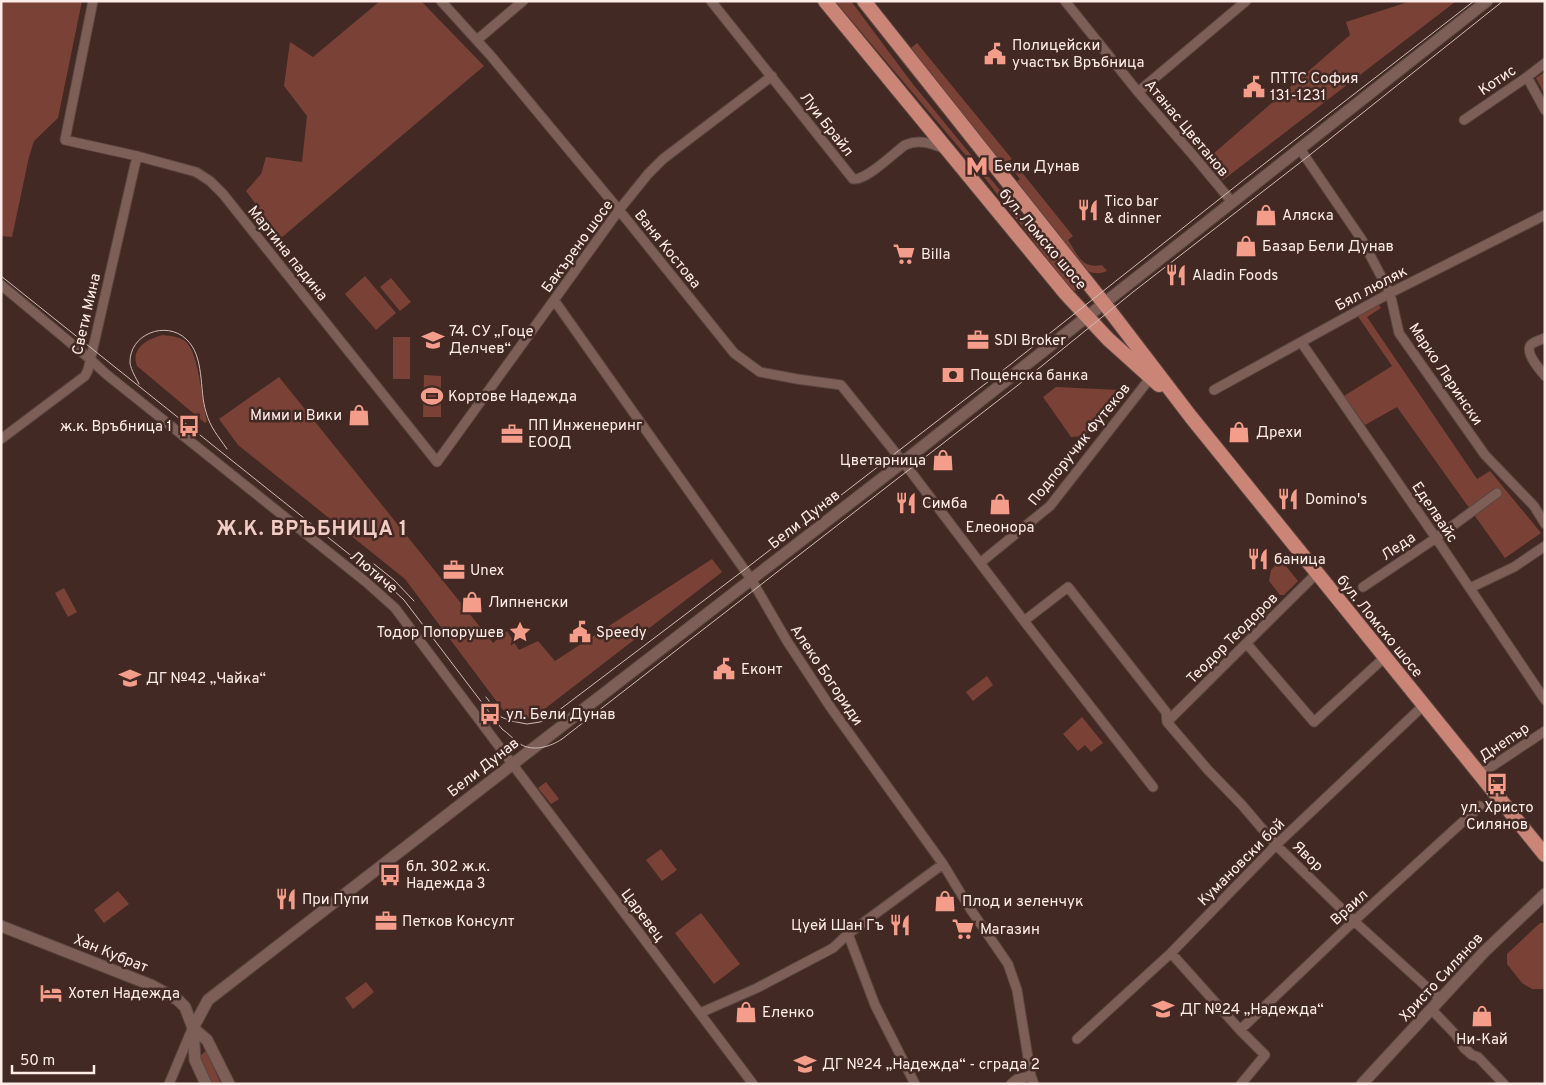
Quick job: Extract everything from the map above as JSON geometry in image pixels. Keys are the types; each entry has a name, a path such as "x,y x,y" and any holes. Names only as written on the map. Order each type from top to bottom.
{"main road":[{"name":"бул. Ломско шосе","path":"825,1 1066,294 1108,339 1151,377 1191,417"},
{"name":"бул. Ломско шосе","path":"864,1 1191,417 1545,855"}],"street":[{"name":"Мартина падина","path":"93,1 65,140 137,156 196,172 210,181 223,194 437,462"},
{"name":"Ваня Костова","path":"441,1 477,40 620,210 734,353 760,372 841,385 903,462 1153,787"},
{"path":"477,40 523,1"},
{"name":"Луи Брайл","path":"712,1 853,179 859,179 871,172 904,144 910,142 922,141 948,150"},
{"name":"Атанас Цветанов","path":"1065,1 1138,92 1232,202"},
{"path":"1138,92 1246,1"},
{"name":"Бели Дунав","path":"193,1028 208,1000 903,462 1487,1"},
{"name":"Котис","path":"1464,120 1545,63"},
{"name":"Бакърено шосе","path":"437,462 648,174 663,159 772,76"},
{"path":"1527,77 1545,110"},
{"name":"Марко Лерински","path":"1300,149 1362,240 1390,293 1399,332 1485,455 1534,506 1545,524"},
{"name":"Свети Мина","path":"1,439 85,376 137,156"},
{"name":"Бял люляк","path":"1214,390 1390,293 1545,216"},
{"name":"Лютиче","path":"1,285 121,386 366,582 395,608 512,764"},
{"name":"Алеко Богориди","path":"554,300 751,579 787,642 831,708 943,864 969,907 1008,964 1014,976 1033,1080"},
{"path":"1545,338 1530,346 1530,355 1545,376"},
{"name":"Еделвайс","path":"1301,342 1545,700"},
{"name":"Подпоручик Футеков","path":"980,563 1050,506 1151,377"},
{"name":"Леда","path":"1363,587 1436,538 1497,493"},
{"path":"1470,588 1514,567 1545,546"},
{"name":"Теодор Теодоров","path":"1167,722 1317,573"},
{"name":"Явор","path":"1024,621 1068,587 1166,712 1167,722 1208,770 1276,844 1354,921 1440,999"},
{"path":"1247,644 1314,722 1385,657"},
{"name":"Кумановски бой","path":"1077,1039 1171,953 1276,844 1424,705"},
{"name":"Днепър","path":"1479,775 1545,731"},
{"name":"Царевец","path":"512,764 700,1013 749,1082"},
{"name":"Враил","path":"1240,1030 1354,921 1480,806"},
{"path":"700,1013 768,983 833,948 848,934 943,864"},
{"name":"Христо Силянов","path":"1362,1084 1484,952 1545,894"},
{"name":"Хан Кубрат","path":"1,926 151,985 178,1000 185,1007 193,1028 195,1060 206,1084"},
{"path":"848,934 874,1005 915,1084"},
{"path":"1171,953 1265,1055 1241,1084"},
{"path":"1431,1009 1456,1035 1464,1048 1472,1055 1478,1057 1504,1084"},
{"path":"169,1084 193,1028"},
{"name":"Хан Кубрат","path":"193,1028 207,1040 229,1084"},
{"path":"1014,1081 1033,1080"}],"shaded area":[{"path":"1,1 82,1 58,118 34,141 12,237 1,236"},
{"path":"380,1 421,1 484,66 281,238 246,191 261,174 266,157 302,162 307,116 284,86 290,42 313,57"},
{"path":"835,1 851,1 912,83 1077,284 1077,290 1074,291 1070,288 984,177"},
{"path":"1411,1 1455,2 1223,180 1205,161 1350,35 1346,22"},
{"path":"917,43 1012,159 1000,165 911,48"},
{"path":"1545,72 1545,95 1536,78"},
{"path":"1016,165 1073,236 1068,240 1081,260 1089,265 1102,265 1107,271 1092,273 1079,266 1014,183 1020,179 1012,169"},
{"path":"365,276 396,313 376,330 345,294"},
{"path":"391,278 411,302 400,311 380,287"},
{"path":"1377,303 1381,308 1367,317 1477,479 1490,471 1541,533 1505,558 1397,407 1365,425 1344,396 1392,366 1357,315"},
{"path":"163,335 181,339 190,348 197,367 207,421 205,423 137,366 136,354 138,349 147,341"},
{"name":"Кортове Надежда","path":"393,337 410,337 410,379 393,379"},
{"name":"Кортове Надежда","path":"424,375 441,376 441,417 423,417"},
{"path":"279,377 493,643 507,631 519,650 538,641 555,661 712,559 722,572 538,714 524,718 512,715 503,710 405,579 238,445 219,419"},
{"path":"1056,387 1119,390 1119,398 1084,436 1071,437 1043,397"},
{"path":"1281,560 1298,581 1284,595 1280,595 1269,581 1271,570"},
{"path":"64,588 77,612 68,617 55,593"},
{"path":"987,676 993,685 973,701 966,692"},
{"path":"1082,717 1103,743 1091,752 1085,745 1078,751 1063,734"},
{"path":"546,782 559,799 551,804 538,788"},
{"path":"661,849 677,870 662,881 646,860"},
{"path":"118,891 129,904 104,923 94,910"},
{"path":"701,913 740,964 714,984 675,933"},
{"path":"1540,923 1545,923 1544,989 1532,989 1522,983 1507,964 1507,954"},
{"path":"366,982 374,992 353,1009 345,998"},
{"path":"206,1051 221,1084 212,1084 199,1057"}],"tram line":[{"path":"486,697 501,717 511,721 527,724 540,722 550,717 1011,364 1474,1"},
{"path":"1,276 389,586 404,600 502,729 525,746 541,748 562,739 1022,382 1133,292 1306,158 1503,1"},
{"path":"139,384 130,363 131,353 136,344 150,333 159,331 178,333 186,339 196,354 208,417 227,449"},
{"path":"374,564 394,580 414,601"}],"place":[{"name":"Полицейски участък Връбница","path":"995,54"},
{"name":"ПТТС София 131-1231","path":"1254,87"},
{"name":"Бели Дунав","path":"977,166"},
{"name":"Tico bar & dinner","path":"1088,210"},
{"name":"Аляска","path":"1266,215"},
{"name":"Базар Бели Дунав","path":"1246,246"},
{"name":"Billa","path":"904,254"},
{"name":"Aladin Foods","path":"1176,275"},
{"name":"74. СУ „Гоце Делчев“","path":"433,340"},
{"name":"SDI Broker","path":"978,340"},
{"name":"Пощенска банка","path":"953,375"},
{"name":"Кортове Надежда","path":"432,396"},
{"name":"Мими и Вики","path":"359,415"},
{"name":"ж.к. Връбница 1","path":"189,426"},
{"name":"Дрехи","path":"1239,432"},
{"name":"ПП Инженеринг ЕООД","path":"512,434"},
{"name":"Цветарница","path":"943,460"},
{"name":"Domino's","path":"1288,499"},
{"name":"Симба","path":"906,503"},
{"name":"Елеонора","path":"1000,504"},
{"name":"баница","path":"1258,559"},
{"name":"Unex","path":"454,570"},
{"name":"Липненски","path":"472,602"},
{"name":"Тодор Попорушев","path":"520,632"},
{"name":"Speedy","path":"580,632"},
{"name":"Еконт","path":"724,669"},
{"name":"ДГ №42 „Чайка“","path":"130,678"},
{"name":"ул. Бели Дунав","path":"490,714"},
{"name":"ул. Христо Силянов","path":"1497,784"},
{"name":"бл. 302 ж.к. Надежда 3","path":"390,875"},
{"name":"При Пупи","path":"286,899"},
{"name":"Плод и зеленчук","path":"945,901"},
{"name":"Петков Консулт","path":"386,921"},
{"name":"Цуей Шан Гъ","path":"900,925"},
{"name":"Магазин","path":"963,929"},
{"name":"Хотел Надежда","path":"51,993"},
{"name":"ДГ №24 „Надежда“","path":"1163,1009"},
{"name":"Еленко","path":"746,1012"},
{"name":"Ни-Кай","path":"1482,1016"},
{"name":"ДГ №24 „Надежда“ - сграда 2","path":"805,1064"}],"district":[{"name":"Ж.К. ВРЪБНИЦА 1","path":"312,528"}]}
